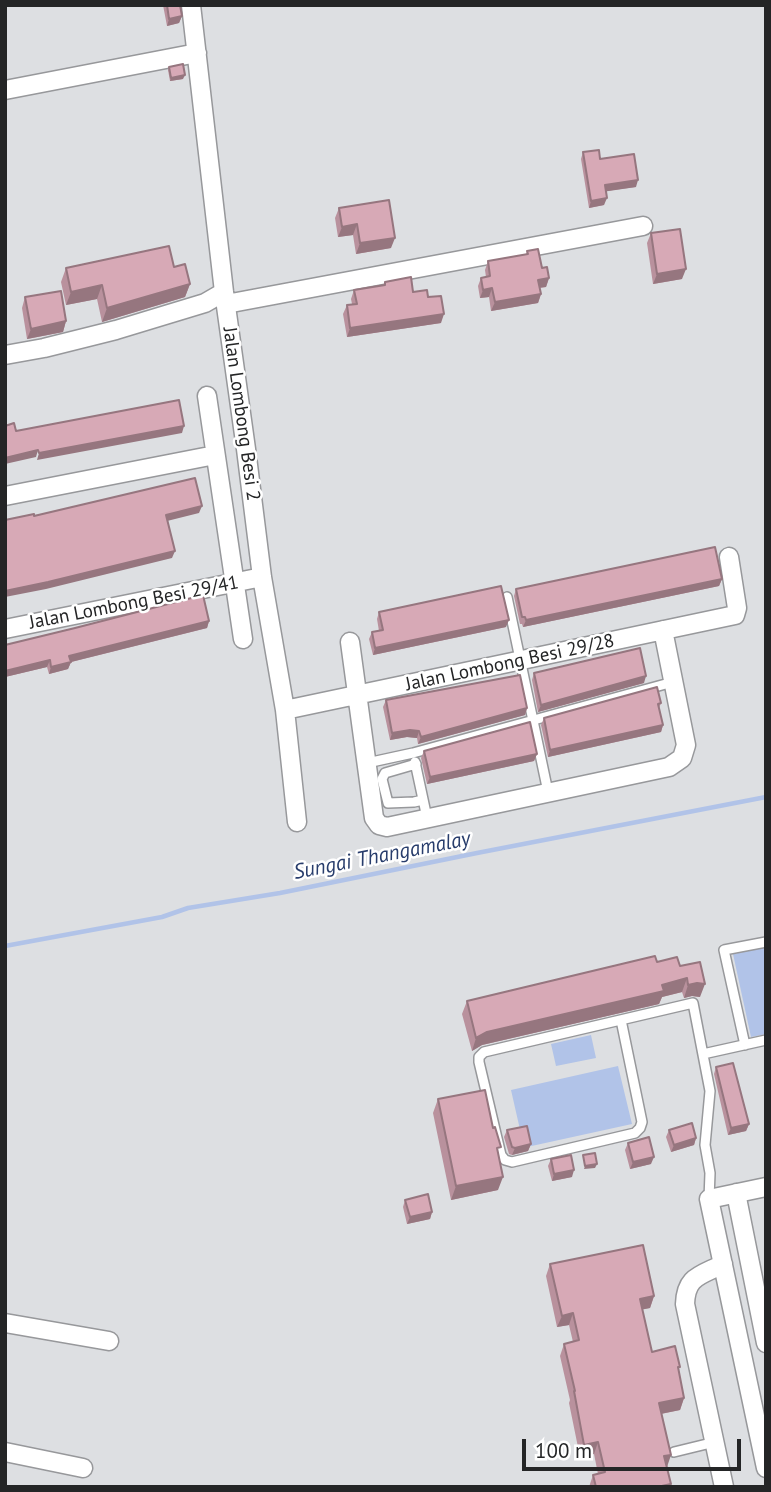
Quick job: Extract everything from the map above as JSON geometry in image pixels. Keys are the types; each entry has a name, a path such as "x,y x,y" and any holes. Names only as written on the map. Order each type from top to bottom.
{"street":[{"name":"Jalan Lombong Besi 2","path":"191,5 225,298 262,578 285,710 297,822"},
{"path":"5,90 197,53"},
{"path":"5,355 116,330 225,298 643,226"},
{"path":"206,396 243,639"},
{"path":"5,496 215,455"},
{"name":"Jalan Lombong Besi 29/28","path":"285,710 736,615 729,557"},
{"name":"Jalan Lombong Besi 29/41","path":"5,629 262,578"},
{"path":"351,642 374,818 379,825 387,827 669,766 682,758 686,745 663,631"},
{"path":"766,1187 709,1199 766,1468"},
{"path":"736,1193 766,1343"},
{"path":"723,1264 692,1280 686,1293 685,1304 724,1487"},
{"path":"5,1323 109,1341"},
{"path":"5,1452 83,1468"}],"lane":[{"path":"507,597 548,792"},
{"path":"367,763 413,753 673,682"},
{"path":"413,753 426,818"},
{"path":"416,764 384,773 382,779 388,803 423,800"},
{"path":"745,1045 724,950 766,942"},
{"path":"621,1020 642,1122 640,1128 635,1133 512,1162 501,1155 479,1062 479,1057 484,1052 693,1003 710,1091 705,1145 710,1173 709,1199"},
{"path":"703,1054 766,1040"},
{"path":"674,1452 715,1442"}],"water":[{"path":"766,947 766,1034 751,1037 733,954"},
{"path":"591,1035 596,1058 556,1066 551,1044"},
{"path":"618,1066 632,1124 527,1147 521,1134 511,1090"}],"building":[{"path":"167,5 180,5 182,16 169,19"},
{"path":"183,64 185,75 171,78 169,67"},
{"path":"599,150 600,159 634,154 638,180 605,185 607,198 591,201 583,152"},
{"path":"389,200 395,238 360,243 357,224 342,227 339,208"},
{"path":"680,229 686,269 657,274 651,233"},
{"path":"169,246 174,267 185,264 190,284 107,308 102,285 71,292 66,268"},
{"path":"538,249 542,268 547,267 549,278 538,280 541,294 495,302 492,288 483,290 481,278 490,276 488,261 528,254 527,251"},
{"path":"411,277 413,292 427,290 428,297 441,296 444,314 350,328 347,305 357,304 354,290"},
{"path":"61,291 66,321 31,329 25,297"},
{"path":"179,400 184,426 5,458 5,426 14,423 16,431"},
{"path":"195,478 202,506 166,515 175,551 5,591 5,520 34,516"},
{"path":"715,547 722,579 526,620 522,617 516,589"},
{"path":"501,586 509,620 375,648 372,632 383,630 379,612"},
{"path":"203,595 209,621 69,656 71,662 51,667 50,660 5,671 5,645"},
{"path":"640,648 646,676 541,705 534,673"},
{"path":"520,675 527,708 421,737 419,731 392,733 386,700"},
{"path":"657,687 663,725 550,750 544,718"},
{"path":"530,722 537,754 430,777 424,751"},
{"path":"655,956 657,962 677,957 680,966 700,962 705,984 688,985 687,978 662,985 664,991 487,1032 476,1038 467,1001"},
{"path":"733,1063 749,1124 731,1128 716,1067"},
{"path":"485,1090 493,1128 495,1127 501,1147 497,1148 503,1177 456,1186 438,1099"},
{"path":"692,1123 696,1138 674,1145 669,1130"},
{"path":"527,1126 531,1144 512,1147 507,1130"},
{"path":"649,1137 654,1157 633,1162 628,1143"},
{"path":"595,1153 597,1164 585,1166 583,1155"},
{"path":"571,1155 574,1170 554,1174 551,1159"},
{"path":"428,1194 432,1212 410,1217 405,1200"},
{"path":"643,1245 654,1296 640,1299 652,1352 675,1346 684,1398 659,1403 671,1455 664,1456 671,1484 657,1487 596,1487 593,1475 605,1472 598,1442 584,1445 564,1344 579,1340 573,1313 562,1316 550,1264"}],"waterway":[{"name":"Sungai Thangamalay","path":"5,946 162,917 188,908 280,893 766,797"}]}
